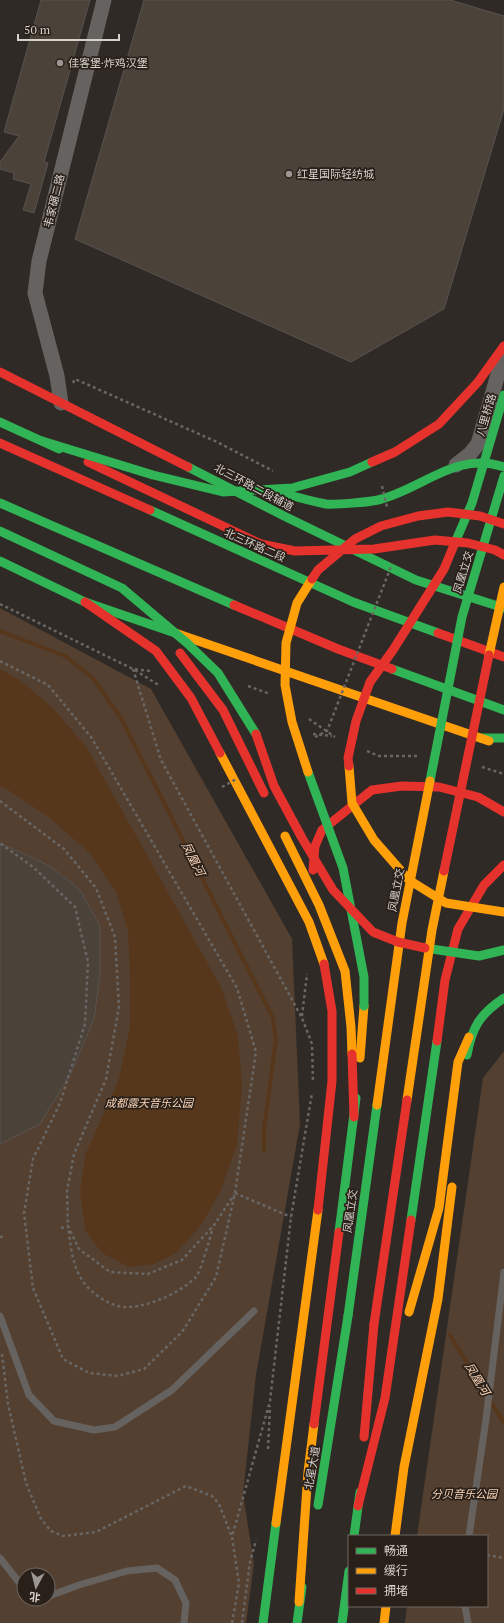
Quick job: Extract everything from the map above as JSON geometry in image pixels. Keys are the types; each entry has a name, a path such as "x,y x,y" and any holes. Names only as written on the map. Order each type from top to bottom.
{"main road":[{"path":"42,441 153,475 223,492 292,488 350,472 395,452 439,424 478,382 504,346"},
{"name":"北三环路二段辅道","path":"0,372 286,517 416,580 504,608"},
{"path":"504,395 472,503 444,569 397,644 370,682 356,721 348,758 352,803 374,840 409,880 446,903 504,912"},
{"path":"0,422 261,544 295,551 319,551 374,549 435,540 468,543 495,550 504,555"},
{"name":"北三环路二段","path":"0,444 353,602 504,657"},
{"path":"211,478 328,504 378,500 405,490 454,467 478,462 493,463 504,467"},
{"name":"凤凰立交","path":"348,1316 402,923 462,617 504,476"},
{"path":"0,503 184,584 338,649 504,710"},
{"path":"290,1600 359,1078 364,1006 364,977 343,868 312,786 292,722 285,685 286,643 297,603 318,570 356,539 382,526 418,516 448,512 480,516 504,524"},
{"path":"0,531 122,588 187,643 218,673 254,729 274,786 332,890 373,932 398,942 439,951 479,956 504,950"},
{"path":"0,561 85,602 504,746"},
{"path":"354,1535 374,1324 432,930 504,587"},
{"path":"122,588 192,668 223,710 268,800"},
{"path":"85,602 156,651 192,698 309,922 323,959 332,1011 332,1081 308,1288 263,1623"},
{"path":"481,738 504,738"},
{"path":"309,922 315,846 322,830 372,790 402,786 439,788 478,796 504,812"},
{"path":"281,828 319,905 345,971 351,1027 354,1118"},
{"path":"385,1398 445,980 458,928 484,885 504,864"},
{"path":"358,1506 385,1398 439,1208 458,1062 476,1022 493,1005 504,998"},
{"path":"457,1145 470,1037"},
{"path":"395,1535 404,1466 438,1299 453,1176"},
{"name":"北星大道","path":"296,1623 326,1464 348,1316"},
{"path":"299,1602 308,1472"},
{"path":"342,1623 348,1579"},
{"path":"346,1623 347,1587"},
{"path":"384,1623 386,1607"}],"street":[{"name":"韦家碾二路","path":"61,402 57,376 35,293 39,261 104,0"},
{"name":"八里桥路","path":"454,467 470,454 478,444 504,353"}],"lane":[{"path":"469,1535 486,1419 504,1272"},
{"path":"0,1316 29,1395 54,1421 94,1430 115,1427 172,1390 254,1311"},
{"path":"0,1558 16,1578"},
{"path":"56,1594 127,1571 157,1568 175,1580 186,1603 184,1623"},
{"path":"465,1607 468,1623"}],"path":[{"path":"61,402 75,379 217,442 273,471"},
{"path":"376,487 389,483"},
{"path":"382,486 388,508"},
{"path":"313,738 327,731 393,559"},
{"path":"0,661 48,685 91,736 237,988 256,1052 235,1193 216,1277 182,1332 144,1369 118,1376 89,1373 63,1359 33,1288 24,1214 33,1159 60,1103 85,1024 88,962 75,907 33,867 0,842"},
{"path":"163,688 133,669 161,760 302,1018 312,1044 314,1085 290,1218 270,1401 268,1454"},
{"path":"222,787 243,776"},
{"path":"0,801 64,849 96,888 115,937 119,1007 106,1079 74,1154 67,1191 68,1226 72,1258 84,1284 100,1299 123,1307 147,1304 173,1294 197,1276 214,1225"},
{"path":"302,1018 308,971"},
{"path":"235,1193 290,1218"},
{"path":"68,1226 79,1248 110,1272 148,1274 182,1260 214,1225 235,1193"},
{"path":"61,1228 68,1226"},
{"path":"0,1237 5,1236"},
{"path":"2,1348 1,1356 8,1404 26,1483 41,1519 51,1531 63,1536 96,1532 186,1486 212,1496 218,1504 232,1537 239,1583 232,1623"},
{"path":"232,1537 270,1401"},
{"path":"242,1623 250,1562 258,1534"},
{"path":"488,1555 504,1558"}],"green space":[{"name":"成都露天音乐公园","path":"0,608 151,689 292,939 300,1124 256,1375 243,1494 254,1564 246,1623 0,1623"},
{"name":"分贝音乐公园","path":"504,1051 504,1623 405,1623 407,1607 488,1607 488,1535 417,1535 483,1078"}],"shaded area":[{"path":"0,669 21,681 54,709 87,748 221,987 238,1036 242,1085 237,1145 220,1192 201,1225 176,1253 154,1264 129,1267 102,1253 85,1230 80,1192 85,1155 118,1082 130,1027 128,931 116,892 90,853 46,815 8,790 0,787"}],"building":[{"path":"41,0 90,0 44,162 48,163 34,213 23,210 31,184 13,179 14,173 0,169 0,162 19,136 4,132"},
{"name":"红星国际轻纺城","path":"144,0 450,0 504,16 504,109 444,309 351,362 75,239"},
{"path":"0,843 50,866 80,890 100,926 100,975 94,1019 71,1073 40,1124 0,1144"}],"waterway":[{"name":"凤凰河","path":"0,631 65,656 93,678 121,718 273,1018 276,1040 264,1129 264,1151"},
{"name":"凤凰河","path":"450,1335 504,1423"}],"traffic: fast":[{"path":"454,545 472,503 504,395"},
{"path":"0,422 59,449"},
{"path":"42,441 153,475 223,492 292,488 350,472 372,462"},
{"path":"273,491 326,504 360,502 378,500 394,495 455,467 487,463 504,467"},
{"path":"188,467 286,517 416,580 504,608"},
{"path":"430,781 462,617 504,476"},
{"path":"0,503 234,605"},
{"path":"150,510 353,602 438,633"},
{"path":"0,531 122,588 187,643 218,673 256,734"},
{"path":"0,561 85,602 178,634"},
{"path":"392,669 504,710"},
{"path":"481,738 504,738"},
{"path":"308,772 343,868 364,977 364,1006"},
{"path":"425,948 479,956 504,950"},
{"path":"467,1055 469,1045 478,1022 489,1010 504,998"},
{"path":"411,1220 437,1041"},
{"path":"339,1232 356,1098"},
{"path":"348,1316 377,1105"},
{"path":"318,1505 348,1316"},
{"path":"354,1535 360,1492"},
{"path":"263,1623 276,1523"},
{"path":"342,1623 348,1578"},
{"path":"297,1623 302,1587"}],"traffic: slow":[{"path":"308,772 292,722 285,685 286,643 297,603 312,579"},
{"path":"489,655 504,587"},
{"path":"178,634 489,741"},
{"path":"220,753 309,922 324,964"},
{"path":"349,766 352,803 374,840 409,880 446,903 504,912"},
{"path":"377,1105 402,923 430,781"},
{"path":"285,836 319,905 345,971 351,1027 352,1054"},
{"path":"407,1100 432,930 444,871"},
{"path":"360,1058 364,1006"},
{"path":"409,1312 439,1208 458,1062 469,1037"},
{"path":"395,1535 404,1467 438,1299 452,1187"},
{"path":"276,1523 318,1210"},
{"path":"299,1602 308,1472 314,1424"},
{"path":"384,1623 386,1607"}],"traffic: jam":[{"path":"372,462 395,452 439,424 478,382 504,346"},
{"path":"0,372 188,467"},
{"path":"0,443 150,510"},
{"path":"88,462 261,544"},
{"path":"312,579 318,570 355,539 381,526 418,516 448,512 480,516 504,524"},
{"path":"261,544 295,551 374,549 435,540 468,543 495,550 504,555"},
{"path":"349,766 348,758 356,721 370,682 393,650 444,569 454,545"},
{"path":"85,602 156,651 191,698 220,753"},
{"path":"234,605 338,649 392,669"},
{"path":"438,633 504,657"},
{"path":"180,653 223,710 264,793"},
{"path":"444,871 489,655"},
{"path":"256,734 274,786 302,838 333,890 373,932 398,942 425,948"},
{"path":"313,870 315,846 322,830 372,790 402,786 439,787 478,797 504,812"},
{"path":"437,1041 445,980 458,929 484,885 504,865"},
{"path":"318,1210 332,1081 332,1011 324,964"},
{"path":"352,1054 354,1117"},
{"path":"374,1324 407,1100"},
{"path":"358,1506 385,1398 411,1220"},
{"path":"314,1424 339,1232"},
{"path":"364,1437 374,1324"}],"place":[{"name":"佳客堡·炸鸡汉堡","path":"60,63"},
{"name":"红星国际轻纺城","path":"289,174"}]}
